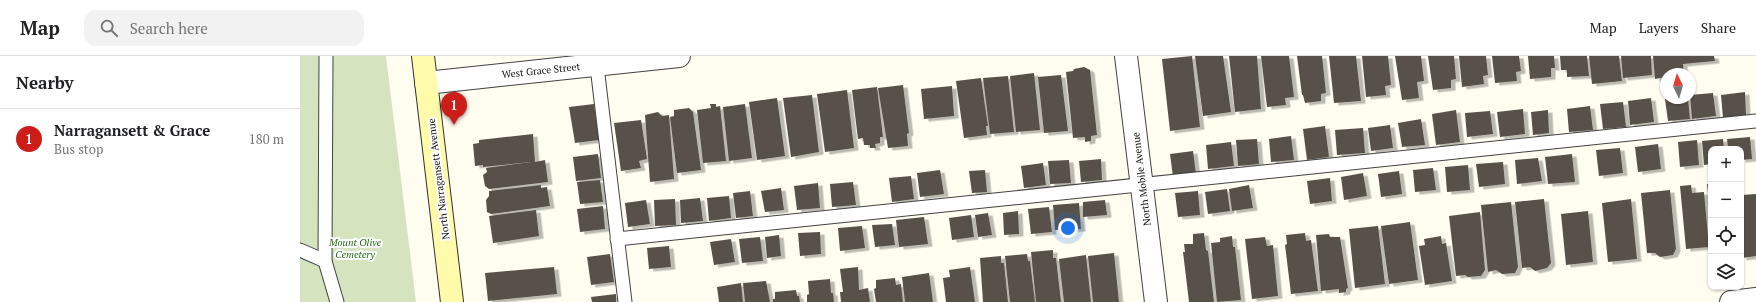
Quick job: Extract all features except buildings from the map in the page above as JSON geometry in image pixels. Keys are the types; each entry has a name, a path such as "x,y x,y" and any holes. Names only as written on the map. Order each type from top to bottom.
{"street":[{"name":"North Narragansett Avenue","path":"423,56 452,302"},
{"name":"West Grace Street","path":"426,82 596,60 679,56"},
{"name":"North Mobile Avenue","path":"1126,56 1156,302"},
{"path":"1731,302 1756,299"}],"lane":[{"path":"326,56 325,261 337,302"},
{"path":"596,60 625,302"},
{"path":"617,239 1756,121"},
{"path":"300,250 325,261"}],"green space":[{"name":"Mount Olive Cemetery","path":"300,56 386,56 416,302 300,302"}],"place":[{"name":"Narragansett & Grace","path":"454,125"}]}
